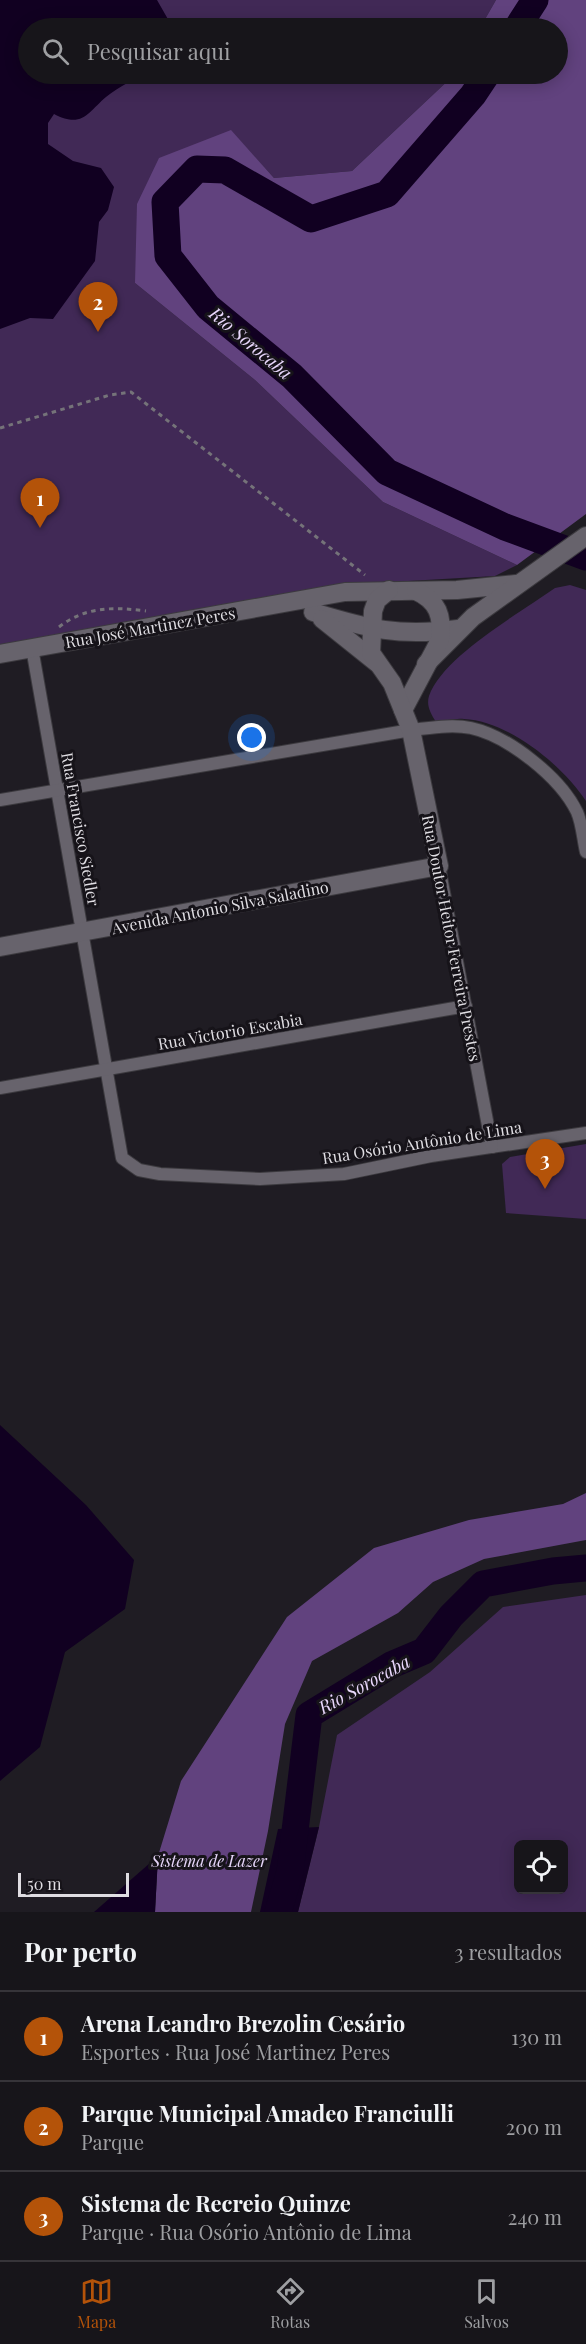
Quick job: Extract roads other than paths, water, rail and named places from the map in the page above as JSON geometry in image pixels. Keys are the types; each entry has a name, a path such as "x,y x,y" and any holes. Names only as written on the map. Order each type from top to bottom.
{"main road":[{"path":"403,710 426,664 450,630 586,536"},
{"name":"Rua José Martinez Peres","path":"0,654 306,606 345,592 457,590 520,581"},
{"path":"389,590 377,600 372,611 371,652 392,682 411,730"},
{"path":"416,591 434,602 450,630"},
{"path":"306,606 377,663"},
{"name":"Rua José Martinez Peres","path":"306,606 371,629 419,634 450,630"},
{"name":"Rua Doutor Heitor Ferreira Prestes","path":"411,730 439,866"},
{"name":"Avenida Antonio Silva Saladino","path":"0,947 439,866"}],"street":[{"name":"Rua Francisco Siedler","path":"32,648 122,1158"},
{"path":"0,800 411,730 467,728 484,731 540,767 562,787 578,813 586,852"},
{"name":"Rua Doutor Heitor Ferreira Prestes","path":"439,866 492,1147"},
{"name":"Rua Victorio Escabia","path":"0,1088 466,1006"},
{"name":"Rua Osório Antônio de Lima","path":"122,1158 139,1170 160,1174 260,1179 344,1174 431,1156 586,1132"}],"waterway":[{"name":"Rio Sorocaba","path":"523,18 535,0"},
{"name":"Rio Sorocaba","path":"480,84 387,194 311,219 225,170 197,169 165,202 168,256 208,307 292,376 387,472 505,527 586,557"},
{"name":"Rio Sorocaba","path":"278,1912 290,1872 309,1715 391,1665 424,1651 451,1616 483,1584 553,1571 586,1568"}],"place":[{"name":"Parque Municipal Amadeo Franciulli","path":"98,332"},
{"name":"Arena Leandro Brezolin Cesário","path":"40,528"},
{"name":"Sistema de Recreio Quinze","path":"545,1189"}],"park label":[{"name":"Sistema de Lazer","path":"209,1860"}]}
